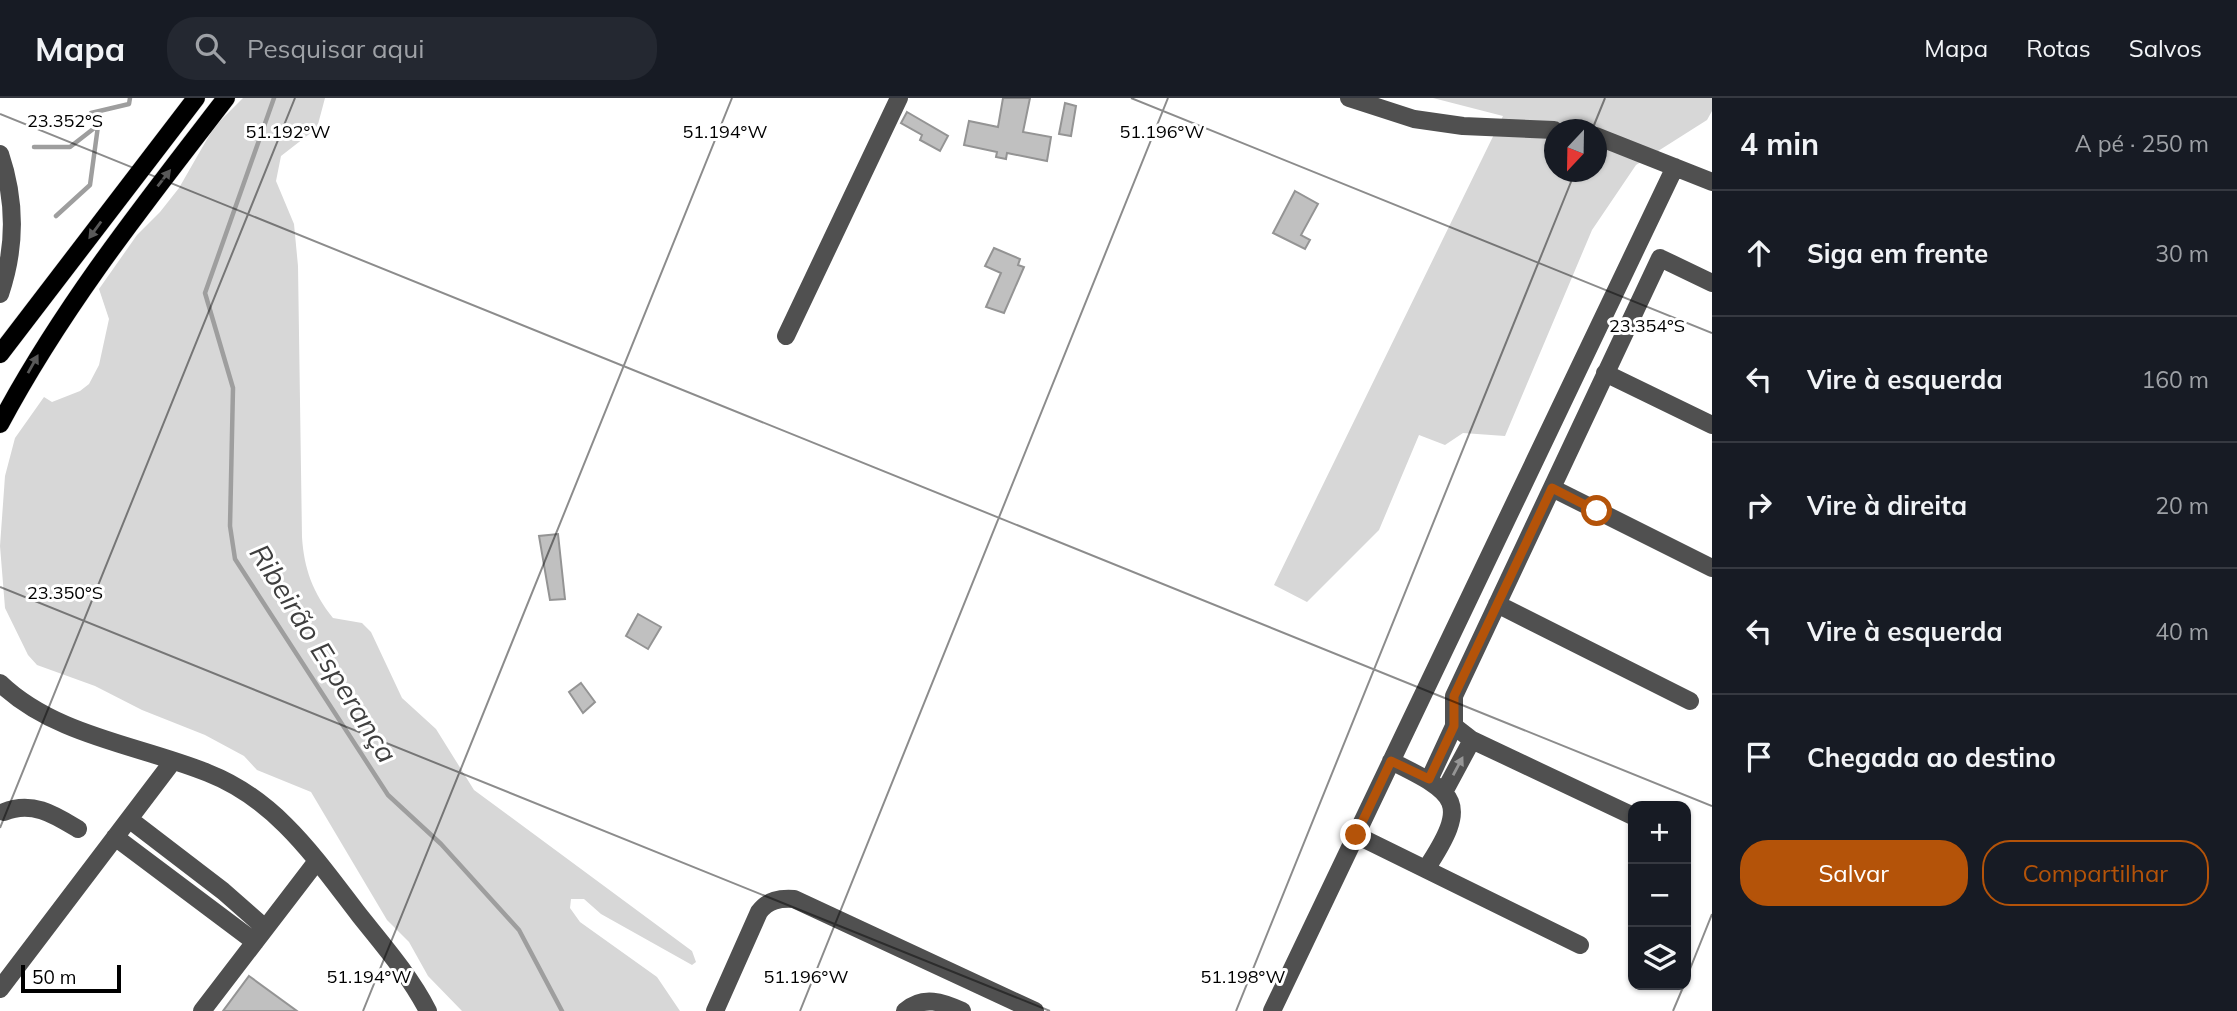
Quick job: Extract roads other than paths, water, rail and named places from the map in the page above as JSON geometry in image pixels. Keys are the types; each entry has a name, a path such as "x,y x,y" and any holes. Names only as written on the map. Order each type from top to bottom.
{"main road":[{"path":"0,354 196,98"},
{"path":"0,424 42,349 101,261 226,98"}],"street":[{"path":"786,336 899,98"},
{"path":"1349,98 1414,119 1544,129"},
{"path":"1607,140 1711,180"},
{"path":"0,154 12,205 13,242 0,294"},
{"path":"1272,1011 1675,167"},
{"path":"1429,779 1454,726 1454,696 1660,258 1712,283"},
{"path":"1605,373 1712,425"},
{"path":"1552,488 1712,568"},
{"path":"1497,604 1690,701"},
{"path":"0,683 37,712 208,773 257,798 284,821 317,861 410,980 428,1011"},
{"path":"1454,726 1472,740 1628,814"},
{"path":"1444,792 1472,740"},
{"path":"0,989 173,761"},
{"path":"1391,761 1429,779 1444,792 1452,812 1448,835 1426,869"},
{"path":"2,814 14,808 34,808 52,814 78,829"},
{"path":"129,819 223,891 260,935"},
{"path":"1356,835 1580,944"},
{"path":"115,837 260,935"},
{"path":"202,1011 317,861"},
{"path":"715,1011 759,912 768,904 783,898 806,905 1035,1011"},
{"path":"905,1011 913,1004 926,1000 962,1011"}],"waterway":[{"path":"56,216 90,185 98,126 91,113 129,104 130,98"},
{"name":"Ribeirão Esperança","path":"274,98 205,293 233,388 230,526 235,559 388,795 441,844 519,930 562,1011"},
{"path":"34,147 70,147 97,126"}]}
